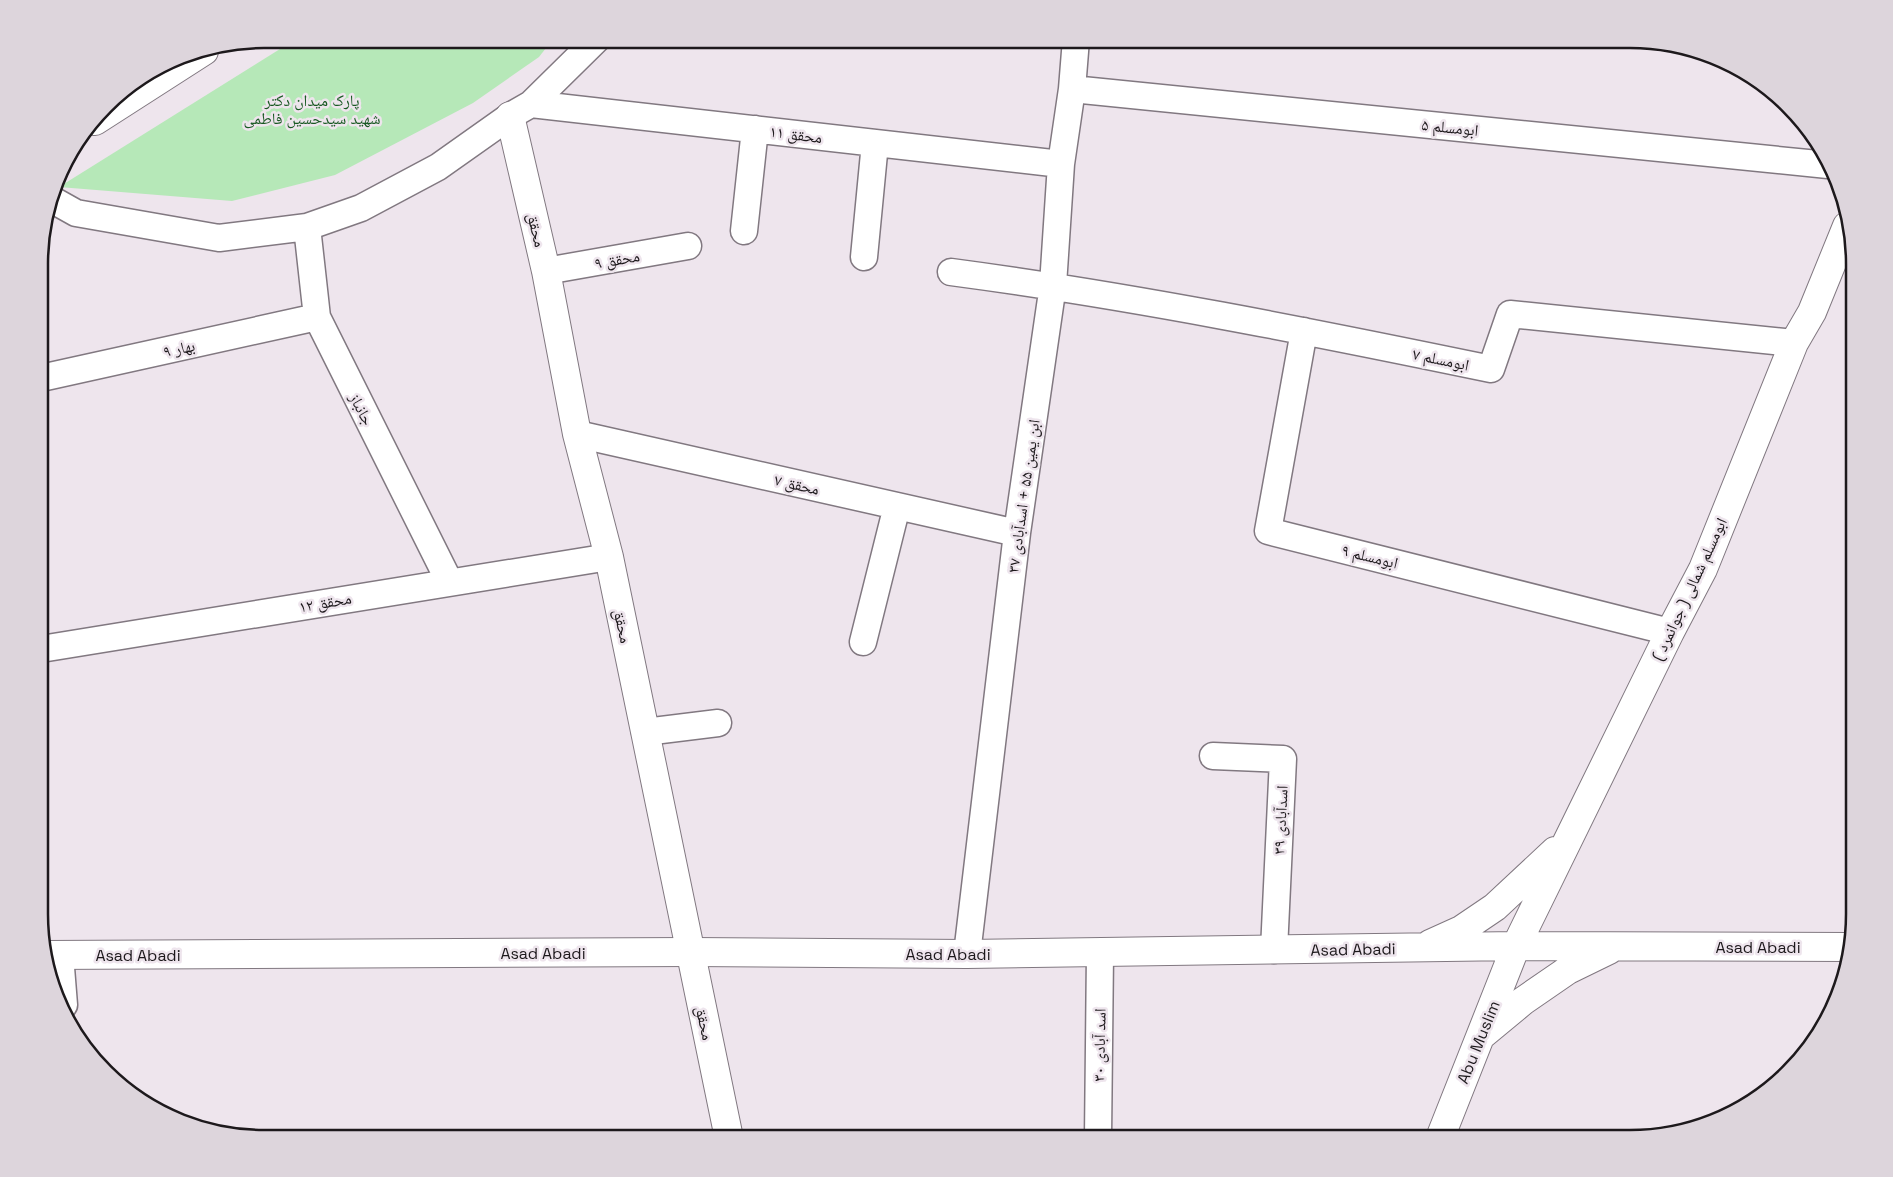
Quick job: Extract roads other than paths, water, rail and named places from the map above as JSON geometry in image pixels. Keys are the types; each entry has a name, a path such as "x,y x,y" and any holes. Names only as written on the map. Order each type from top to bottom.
{"main road":[{"path":"112,110 188,61"},
{"name":"محقق","path":"520,110 546,271 577,434 609,557 727,1130"},
{"name":"ابومسلم شمالی ( جوانمرد )","path":"1516,946 1670,632 1703,569 1794,343 1812,312 1843,233"},
{"path":"1423,948 1461,930 1495,907 1570,836"},
{"name":"Asad Abadi","path":"53,955 690,952 967,954 1516,946 1843,947"},
{"name":"Abu Muslim","path":"1443,1130 1516,946"},
{"path":"1480,1036 1523,1001 1568,970 1615,947"}],"street":[{"path":"57,202 76,213 219,238 307,227 362,208 438,167 520,110 587,48"},
{"name":"ابن یمین ۵۵ + اسدآبادی ۳۷","path":"967,954 1017,532 1053,285 1061,164 1072,88 1075,48"},
{"name":"ابومسلم ۵","path":"1072,88 1821,164"},
{"name":"محقق ۱۱","path":"520,110 755,129 1061,164"},
{"path":"744,231 755,129"},
{"path":"864,257 875,143"},
{"name":"جانباز","path":"307,227 317,318 449,582"},
{"name":"محقق ۹","path":"546,271 688,246"},
{"name":"ابومسلم ۷","path":"951,272 1053,285 1304,331 1491,369 1510,314 1794,343"},
{"name":"بهار ۹","path":"48,376 317,318"},
{"name":"ابومسلم ۹","path":"1304,331 1268,531 1670,632"},
{"name":"محقق ۷","path":"577,434 1017,532"},
{"path":"863,642 898,506"},
{"name":"محقق ۱۲","path":"48,648 609,557"},
{"path":"645,732 718,723"},
{"name":"اسدآبادی ۳۹","path":"1213,756 1283,759 1274,950"},
{"name":"اسد آبادی ۳۰","path":"1098,1130 1100,953"},
{"path":"53,955 59,984"}],"park label":[{"name":"پارک میدان دکتر شهید سیدحسین فاطمی","path":"312,109"}]}
